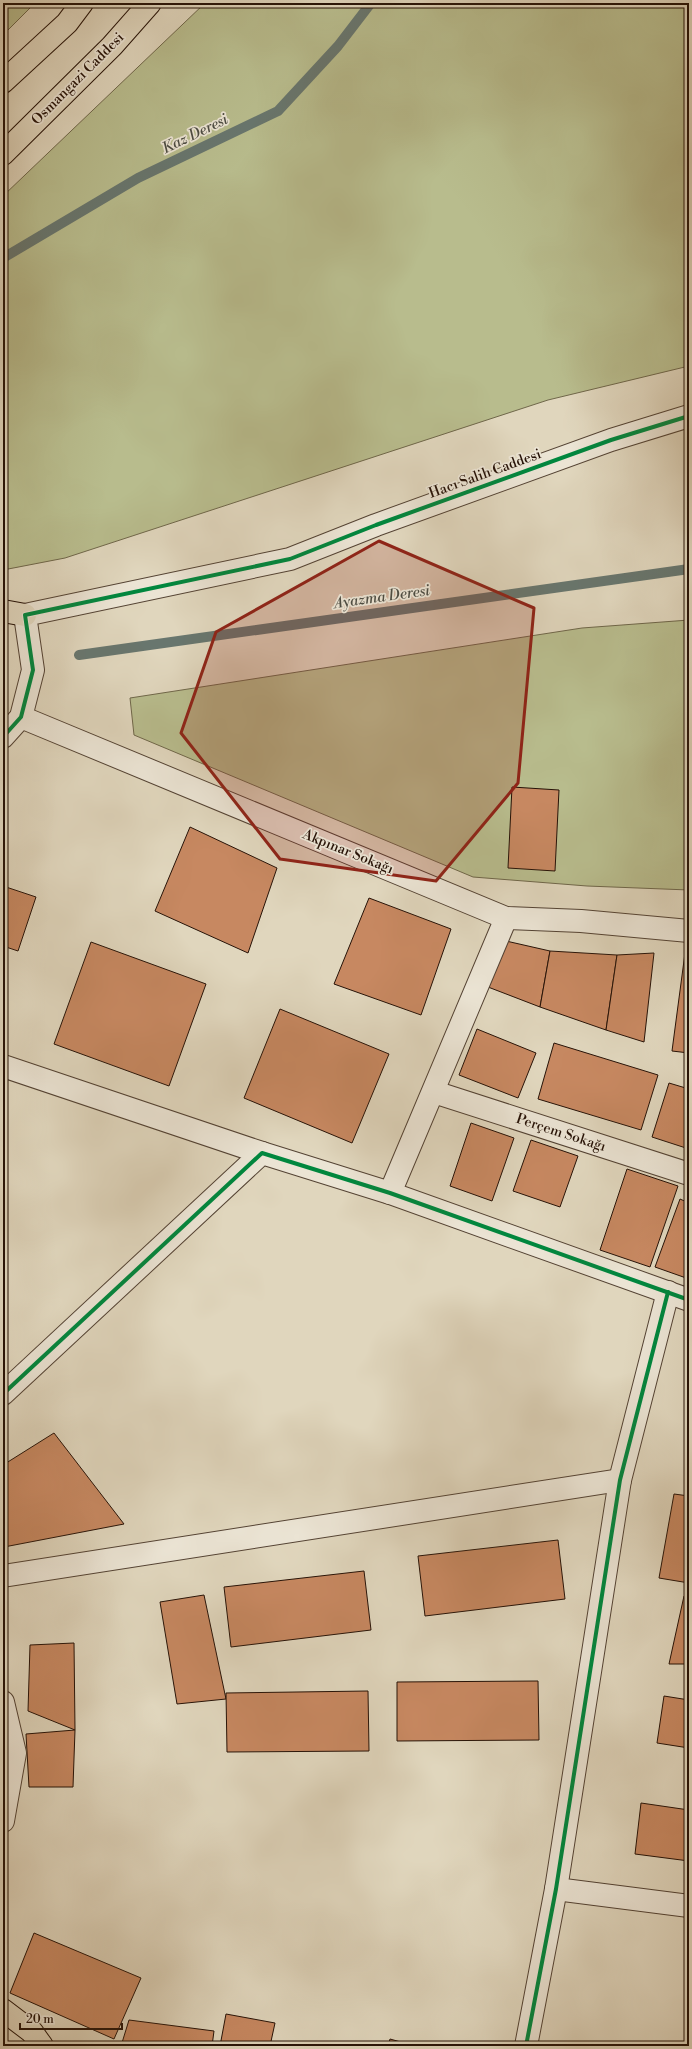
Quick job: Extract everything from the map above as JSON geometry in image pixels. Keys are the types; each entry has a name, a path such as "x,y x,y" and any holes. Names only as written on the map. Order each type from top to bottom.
{"main road":[{"path":"3,82 67,23 82,3"},
{"name":"Osmangazi Caddesi","path":"3,154 112,46 150,3"},
{"path":"3,611 26,616"},
{"path":"3,616 26,616"},
{"path":"3,2010 32,2032 42,2046"}],"street":[{"name":"Hacı Salih Caddesi","path":"26,616 290,559 376,525 611,440 689,416"},
{"path":"3,737 21,717 33,670 26,616"},
{"name":"Akpınar Sokağı","path":"21,717 506,918 581,921 689,931"},
{"path":"390,1193 434,1092 506,918"},
{"path":"3,1066 262,1153 390,1193 689,1300"},
{"name":"Perçem Sokağı","path":"434,1092 689,1174"},
{"path":"3,1394 262,1153"},
{"path":"526,2046 556,1889 620,1480 668,1292"},
{"path":"3,1576 620,1480"},
{"path":"3,1702 15,1753 3,1821"},
{"path":"556,1889 689,1906"}],"highlighted area":[{"path":"379,541 534,608 518,783 436,881 280,859 181,733 216,632"}],"green space":[{"path":"3,3 35,3 3,35"},
{"path":"205,3 689,3 689,366 548,400 65,558 3,570 3,196"},
{"path":"689,620 689,890 587,886 473,877 134,735 130,698 582,628"}],"building":[{"path":"512,787 559,790 555,871 508,868"},
{"path":"190,827 277,868 248,953 155,911"},
{"path":"3,886 36,897 18,951 3,946"},
{"path":"369,898 451,929 421,1015 334,984"},
{"path":"506,941 550,951 540,1007 488,987"},
{"path":"91,942 206,984 169,1086 54,1044"},
{"path":"550,951 617,955 606,1030 540,1007"},
{"path":"654,953 644,1042 606,1030 617,955"},
{"path":"685,953 689,953 689,1053 672,1051"},
{"path":"280,1009 389,1054 352,1143 244,1098"},
{"path":"477,1029 536,1053 518,1098 459,1075"},
{"path":"554,1043 658,1075 641,1130 538,1099"},
{"path":"669,1083 689,1089 689,1149 652,1137"},
{"path":"471,1123 514,1138 492,1201 450,1186"},
{"path":"531,1140 578,1156 560,1207 513,1191"},
{"path":"627,1169 678,1186 650,1267 600,1250"},
{"path":"680,1199 689,1203 689,1279 655,1267"},
{"path":"54,1433 124,1524 4,1547 3,1465"},
{"path":"674,1494 689,1496 689,1583 659,1578"},
{"path":"558,1540 565,1599 425,1616 418,1556"},
{"path":"364,1571 371,1630 231,1647 224,1587"},
{"path":"204,1595 226,1699 177,1704 160,1602"},
{"path":"684,1596 689,1597 689,1664 669,1664"},
{"path":"74,1643 75,1730 28,1711 30,1645"},
{"path":"538,1681 539,1740 397,1741 397,1682"},
{"path":"368,1691 369,1751 227,1752 226,1693"},
{"path":"664,1696 689,1700 689,1748 657,1743"},
{"path":"75,1730 73,1787 29,1787 26,1734"},
{"path":"641,1803 689,1810 689,1861 635,1854"},
{"path":"34,1933 141,1978 114,2039 10,1993"},
{"path":"226,2014 275,2023 270,2046 220,2046"},
{"path":"129,2020 214,2031 212,2046 121,2046"},
{"path":"390,2039 415,2046 388,2046"},
{"path":"576,2042 595,2046 575,2046"}],"waterway":[{"name":"Kaz Deresi","path":"3,258 138,178 278,111 338,46 371,3"},
{"name":"Ayazma Deresi","path":"79,655 689,569"}],"cycle path":[{"path":"3,737 21,717 33,670 25,615 290,559 376,525 611,440 689,416"},
{"path":"3,1394 262,1153 390,1193 689,1300"},
{"path":"526,2046 556,1889 620,1480 668,1292"}]}
